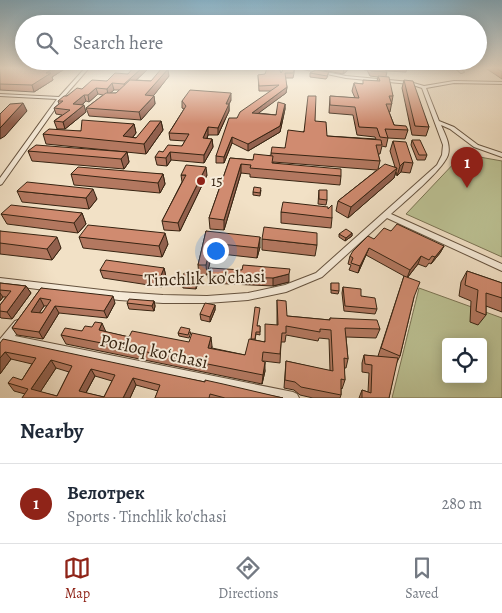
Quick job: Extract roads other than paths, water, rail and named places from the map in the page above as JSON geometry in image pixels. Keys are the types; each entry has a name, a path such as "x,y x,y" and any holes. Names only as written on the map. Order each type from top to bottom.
{"street":[{"path":"0,183 60,98 70,87"},
{"name":"Tinchlik ko'chasi","path":"0,281 41,290 163,300 244,296 282,291 319,275 387,216 439,166 445,155 446,144 424,87"},
{"path":"0,95 60,98"},
{"path":"438,122 452,128 476,146 502,154"},
{"path":"387,216 502,268"},
{"name":"Porloq koʻchasi","path":"23,316 4,343 293,398"}],"place":[{"name":"15","path":"201,181"},
{"name":"Велотрек","path":"467,188"}]}
